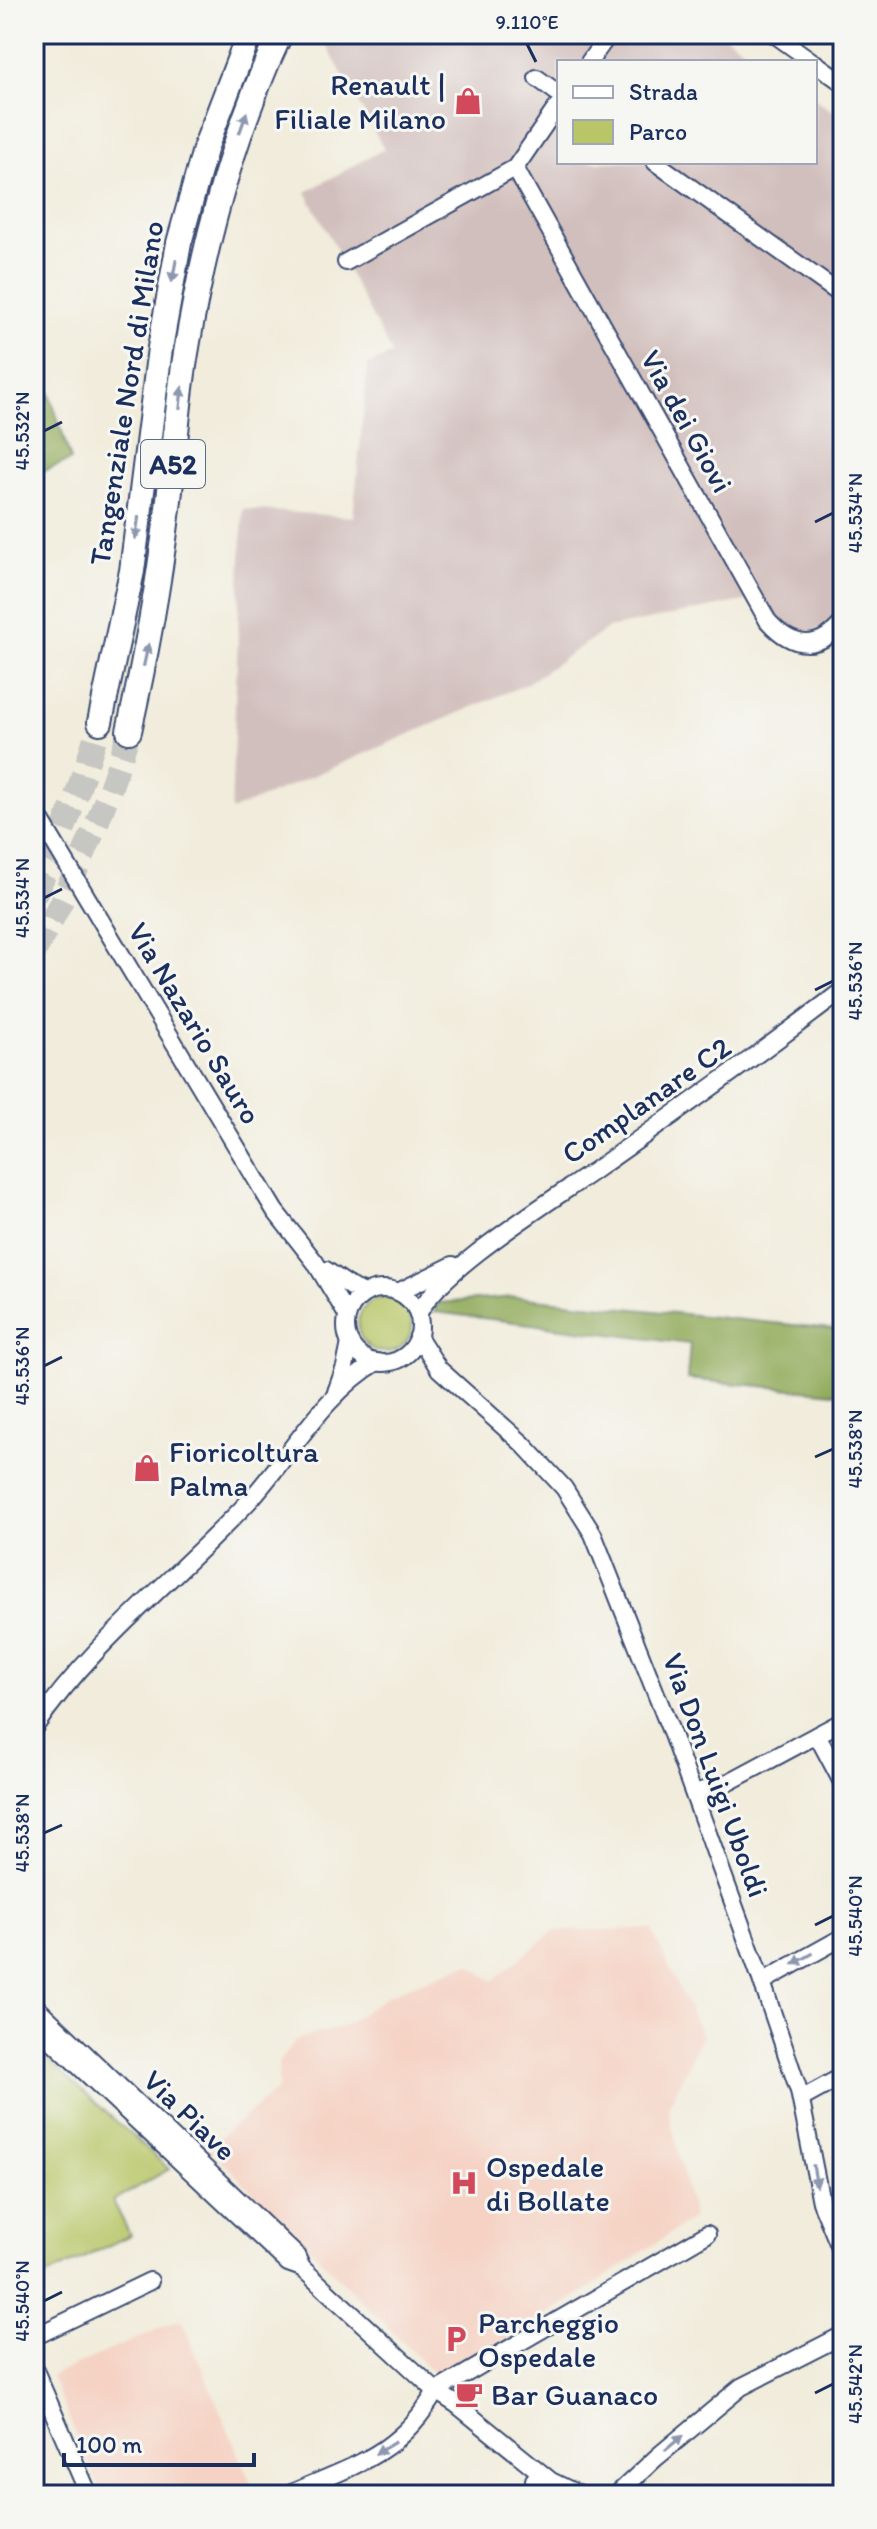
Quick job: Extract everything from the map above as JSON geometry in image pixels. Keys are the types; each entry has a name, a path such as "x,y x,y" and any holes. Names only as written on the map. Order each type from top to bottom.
{"highway":[{"name":"Tangenziale Nord di Milano","path":"100,722 132,571 160,348 179,243 206,146 249,34"},
{"name":"Tangenziale Nord di Milano","path":"129,731 151,631 185,357 205,251 246,112 280,34"}],"street":[{"path":"590,60 609,34"},
{"path":"774,34 811,60"},
{"path":"817,64 843,83"},
{"path":"537,78 557,93"},
{"path":"346,262 515,168 557,107"},
{"path":"658,164 843,296"},
{"name":"Via dei Giovi","path":"515,168 765,618 783,636 807,643 824,639 843,622"},
{"name":"Via Nazario Sauro","path":"34,809 268,1200 315,1262 347,1315"},
{"name":"Complanare C2","path":"418,1315 427,1297 480,1252 762,1052 843,990"},
{"name":"Complanare C2","path":"398,1292 480,1252"},
{"name":"Via Nazario Sauro","path":"315,1262 339,1280 365,1293"},
{"path":"34,1728 105,1644 248,1502 334,1397 356,1375 377,1362 398,1359 411,1350 418,1336 418,1315 410,1301 398,1292 382,1288 365,1293 356,1300 347,1315 345,1326 350,1343 361,1356 377,1362"},
{"name":"Via Don Luigi Uboldi","path":"418,1336 439,1369 523,1444 564,1488 587,1523 606,1563 762,1982 801,2099 821,2202 843,2255"},
{"path":"334,1397 350,1343"},
{"name":"Via Don Luigi Uboldi","path":"398,1359 439,1369"},
{"path":"694,1793 725,1784 843,1721"},
{"path":"817,1735 843,1784"},
{"path":"762,1982 843,1937"},
{"name":"Via Piave","path":"34,2005 296,2255 302,2268 436,2391 551,2481 580,2495"},
{"name":"Via Piave","path":"34,2024 266,2244 288,2263 302,2268"},
{"path":"801,2099 843,2076"},
{"path":"287,2495 392,2445 422,2416 436,2391 707,2234"},
{"path":"34,2337 150,2281"},
{"path":"616,2495 741,2387 843,2335"},
{"path":"34,2368 89,2495"},
{"name":"Via Piave","path":"436,2391 450,2411 537,2487 552,2495"}],"shaded area":[{"path":"320,34 722,34 759,60 557,60 557,164 817,164 817,100 843,118 843,604 831,620 815,631 804,632 783,623 764,597 608,628 526,684 231,811 243,509 353,517 368,365 392,354 306,192 384,149"},
{"name":"Ospedale di Bollate","path":"651,1929 702,2036 668,2107 693,2218 579,2295 440,2379 208,2147 279,2088 278,2063 296,2040 344,2026 390,1994 469,1964 493,1981 554,1931"},
{"path":"181,2319 256,2495 102,2495 51,2376"}],"green space":[{"path":"37,354 71,460 34,475 34,355"},
{"path":"515,1297 843,1330 843,1394 687,1379 690,1344 434,1312 438,1303"},
{"path":"385,1298 404,1306 412,1325 404,1344 385,1352 366,1344 358,1325 366,1306"},
{"path":"34,2047 169,2169 113,2201 130,2235 34,2282"}],"tunnel":[{"path":"34,896 71,810 100,722"},
{"path":"34,952 88,844 129,731"}],"place":[{"name":"Renault | Filiale Milano","path":"468,101"},
{"name":"Fioricoltura Palma","path":"147,1468"},
{"name":"Ospedale di Bollate","path":"464,2183"},
{"name":"Parcheggio Ospedale","path":"456,2339"},
{"name":"Bar Guanaco","path":"469,2394"}]}
